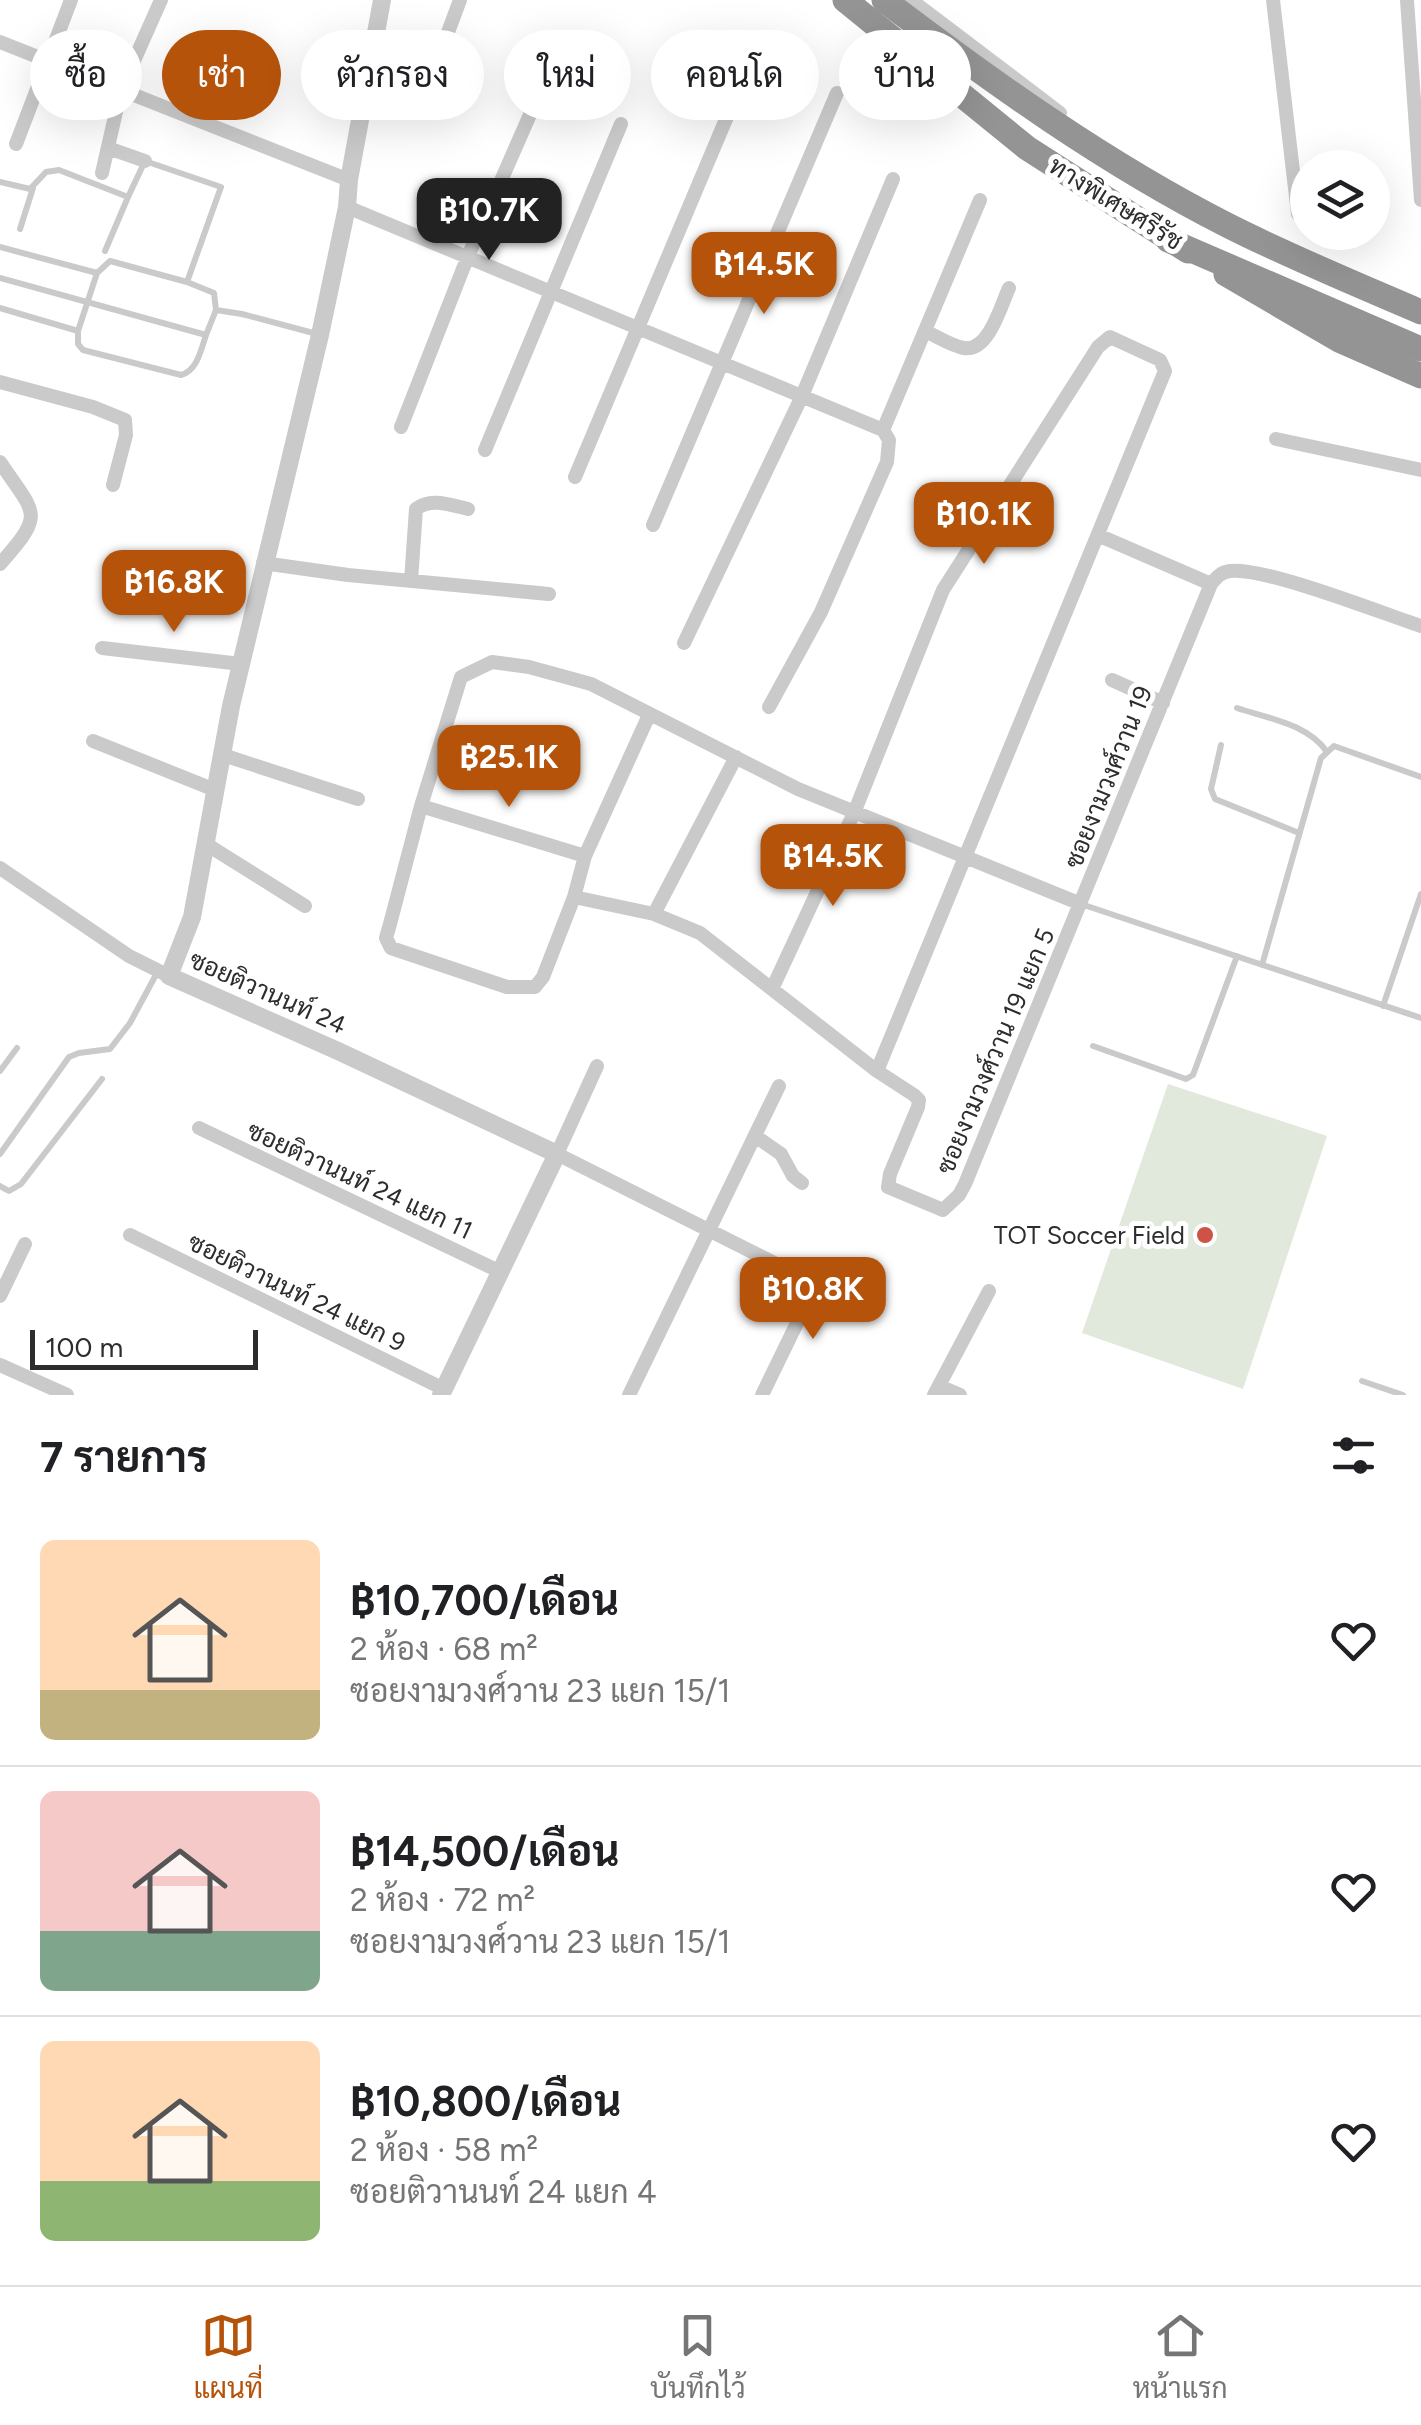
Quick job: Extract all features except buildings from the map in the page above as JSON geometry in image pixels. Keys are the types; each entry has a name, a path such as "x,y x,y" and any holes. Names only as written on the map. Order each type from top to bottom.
{"highway":[{"name":"ทางพิเศษศรีรัช","path":"845,0 1027,148 1168,240 1421,349"},
{"name":"ทางพิเศษศรีรัช","path":"884,0 971,66 1113,159 1225,224 1421,312"},
{"path":"1168,240 1339,340 1421,376"}],"street":[{"path":"58,30 71,0"},
{"path":"142,44 161,0"},
{"name":"ซอยติวานนท์ 24","path":"382,0 347,207 320,335 263,563 214,790 192,917 164,974 557,1154"},
{"path":"449,30 460,0"},
{"path":"910,0 1201,220 1421,325"},
{"path":"1407,0 1421,200"},
{"path":"1272,1 1290,150"},
{"path":"0,42 30,54"},
{"path":"653,525 836,93"},
{"path":"142,98 349,180"},
{"path":"16,144 30,105"},
{"path":"102,173 115,120"},
{"path":"401,427 468,256 528,120"},
{"path":"576,477 726,120"},
{"path":"485,450 622,124"},
{"path":"108,148 145,161"},
{"path":"684,643 802,396 893,179"},
{"path":"883,430 980,200"},
{"path":"347,207 883,430 889,440 887,462 822,612 769,707"},
{"path":"927,332 965,348 974,346 985,340 1009,288"},
{"path":"574,896 654,914 700,933 773,986 877,1071 1100,536 1165,371 1160,360 1110,337 1098,347 943,590 854,813 773,986"},
{"path":"0,382 116,414 125,420 126,435 112,485"},
{"path":"1276,439 1421,470"},
{"path":"0,462 33,512 27,534 0,564"},
{"path":"411,581 416,509 424,503 439,502 468,508"},
{"path":"1100,536 1211,584 1219,574 1233,570 1272,578 1421,626"},
{"path":"263,563 549,594"},
{"name":"ซอยงามวงศ์วาน 19","path":"421,806 461,676 492,662 591,684 854,813 1081,904 1211,584"},
{"path":"102,648 241,664"},
{"path":"1112,680 1163,702"},
{"path":"585,856 421,806 386,938 391,948 402,954 507,987 535,988 543,977 574,896 585,856 649,715"},
{"path":"93,741 214,790"},
{"path":"223,755 358,799"},
{"path":"654,914 736,757"},
{"path":"206,844 305,906"},
{"path":"0,868 129,956 164,974"},
{"name":"ซอยงามวงศ์วาน 19 แยก 5","path":"877,1071 919,1100 888,1187 942,1210 960,1195 965,1184 1081,904"},
{"path":"443,1392 597,1066"},
{"path":"629,1395 779,1086"},
{"name":"ซอยติวานนท์ 24 แยก 11","path":"199,1128 501,1272"},
{"path":"754,1136 780,1154 802,1183"},
{"path":"557,1154 816,1284"},
{"name":"ซอยติวานนท์ 24 แยก 9","path":"130,1235 443,1392"},
{"path":"0,1296 26,1244"},
{"path":"762,1395 816,1284 829,1268"},
{"path":"960,1395 937,1390 989,1291"},
{"path":"0,1364 67,1395"}],"lane":[{"path":"106,251 145,161 221,186 186,282"},
{"path":"20,229 34,187 46,172 59,170 128,197"},
{"path":"0,182 22,190 34,187"},
{"path":"0,247 97,273"},
{"path":"110,261 186,282 214,293 216,310 189,372 181,375 83,350 78,344 78,331 97,273 110,261"},
{"path":"0,278 206,335"},
{"path":"0,308 78,331"},
{"path":"216,310 320,335"},
{"path":"1237,708 1306,732 1328,752"},
{"path":"1221,745 1211,789 1216,799 1299,833"},
{"path":"1262,965 1321,758 1334,746 1421,777"},
{"path":"1383,1006 1421,894"},
{"path":"1081,904 1421,1018"},
{"path":"1093,1046 1186,1079 1193,1075 1237,956"},
{"path":"0,1154 70,1058 110,1049 164,974"},
{"path":"0,1071 16,1048"},
{"path":"0,1186 9,1191 21,1184 102,1079"},
{"path":"1362,1381 1403,1395"}],"shaded area":[{"name":"TOT Soccer Field","path":"1168,1084 1327,1136 1243,1389 1082,1333"}],"place":[{"name":"TOT Soccer Field","path":"1205,1235"}]}
